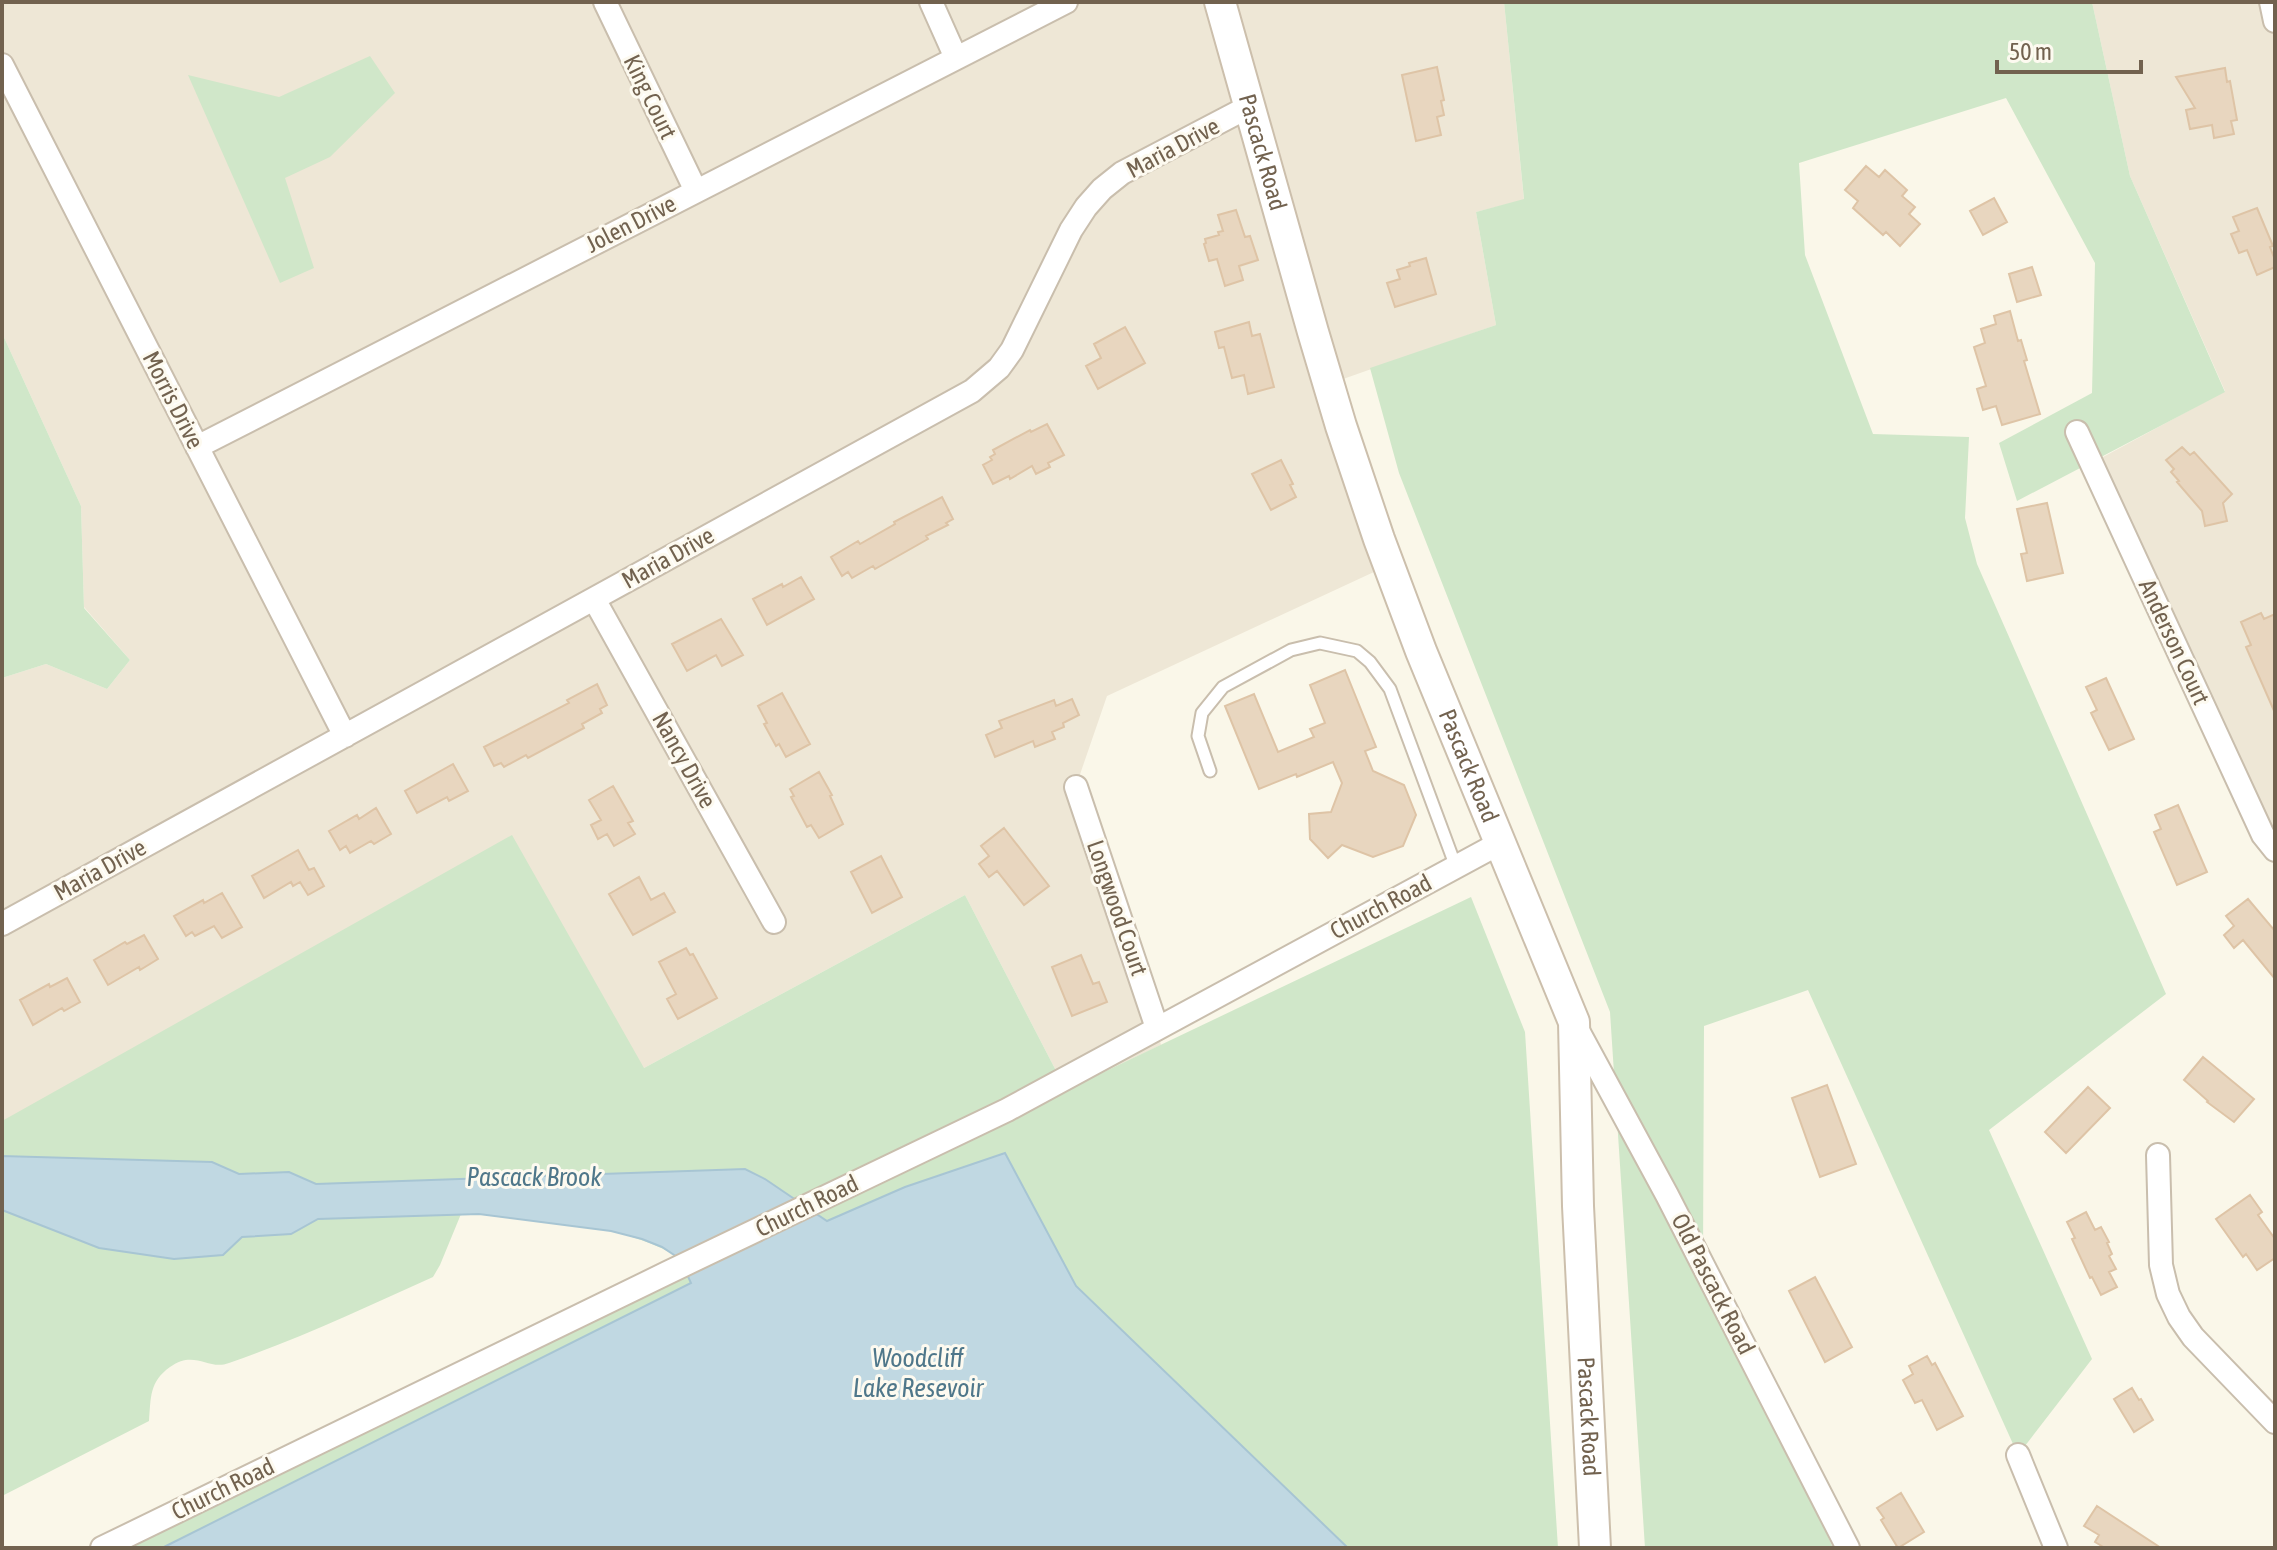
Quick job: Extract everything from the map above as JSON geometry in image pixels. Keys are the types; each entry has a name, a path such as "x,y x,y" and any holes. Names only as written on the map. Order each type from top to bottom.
{"street":[{"name":"King Court","path":"605,2 696,191"},
{"path":"931,2 956,58"},
{"name":"Jolen Drive","path":"197,447 1066,2"},
{"name":"Pascack Road","path":"1220,2 1333,398 1379,539 1421,651 1574,1022 1579,1221 1595,1548"},
{"path":"2271,2 2275,21"},
{"name":"Morris Drive","path":"2,65 345,736"},
{"name":"Maria Drive","path":"2,924 982,384 1012,350 1071,230 1102,189 1122,173 1250,106"},
{"name":"Anderson Court","path":"2077,432 2263,835 2275,850"},
{"name":"Nancy Drive","path":"594,599 774,922"},
{"name":"Longwood Court","path":"1076,787 1157,1028"},
{"name":"Church Road","path":"102,1548 1007,1110 1500,843"},
{"name":"Old Pascack Road","path":"1574,1022 1667,1195 1848,1548"},
{"path":"2158,1155 2161,1265 2168,1294 2193,1337 2275,1422"},
{"path":"2018,1455 2056,1548"}],"lane":[{"path":"1210,771 1198,736 1202,713 1223,687 1291,650 1320,643 1357,651 1370,662 1390,689 1456,867"}],"shaded area":[{"path":"2,2 1504,2 1524,200 1476,212 1496,325 1329,384 1389,565 1107,696 1076,786 1161,1045 1066,1090 965,895 644,1068 2,1121 2,678 46,664 107,689 130,660 84,607 81,506 2,333"},
{"path":"2092,2 2275,2 2275,850 2092,463 2225,391 2130,176"}],"green space":[{"path":"1504,2 2092,2 2130,176 2225,392 2017,501 1999,443 2092,393 2095,263 2006,98 1799,163 1805,255 1873,434 1969,437 1965,518 1977,564 2166,994 1989,1130 2092,1359 2018,1455 1808,990 1704,1026 1703,1257 1833,1548 1645,1548 1610,1012 1399,473 1370,368 1496,325 1476,212 1524,199"},
{"path":"370,56 395,93 330,157 285,178 314,268 280,283 188,75 279,97"},
{"path":"2,333 81,506 84,608 130,660 107,689 46,664 2,678"},
{"path":"512,835 644,1068 965,895 1066,1090 1471,897 1525,1032 1558,1548 1347,1548 1076,1286 1004,1154 905,1187 725,1266 162,1548 102,1548 680,1258 658,1246 609,1231 556,1222 461,1214 433,1277 307,1333 229,1363 179,1362 158,1379 151,1398 149,1421 2,1496 2,1121"}],"water":[{"name":"Woodcliff Lake Resevoir","path":"1005,1153 1076,1286 1348,1548 162,1548 691,1283 680,1259 662,1247 611,1231 479,1214 318,1219 291,1234 242,1237 223,1255 174,1259 99,1248 2,1210 2,1156 212,1162 239,1174 289,1172 316,1184 745,1169 827,1221 905,1187"}],"building":[{"path":"1437,67 1444,100 1441,101 1444,115 1437,117 1441,135 1416,141 1402,75"},
{"path":"2225,68 2237,120 2231,121 2234,134 2214,138 2212,125 2190,129 2186,110 2195,108 2176,77"},
{"path":"1866,166 1879,177 1885,170 1907,190 1902,196 1915,207 1909,214 1920,224 1900,246 1853,208 1858,201 1845,190"},
{"path":"1994,198 2007,222 1983,235 1970,211"},
{"path":"2257,208 2273,246 2270,247 2275,267 2257,275 2247,250 2239,253 2231,234 2239,231 2233,217"},
{"path":"1236,210 1245,237 1250,236 1258,260 1239,266 1243,280 1225,286 1217,259 1209,261 1204,244 1205,239 1223,231 1218,215"},
{"path":"1426,258 1436,294 1395,307 1387,283 1400,279 1397,270"},
{"path":"2032,267 2041,295 2017,302 2009,274"},
{"path":"2010,311 2027,360 2024,361 2040,414 2002,425 1996,406 1983,410 1977,389 1986,386 1974,347 1985,343 1981,329 1996,324 1994,316"},
{"path":"1249,322 1252,336 1260,334 1274,387 1248,394 1244,375 1232,378 1224,347 1219,348 1215,332"},
{"path":"1125,327 1145,363 1098,389 1086,366 1101,358 1094,344"},
{"path":"1047,424 1064,455 1036,474 1032,466 1010,479 1009,476 993,484 983,465 992,460 993,450"},
{"path":"2182,447 2190,455 2194,452 2232,494 2223,503 2227,521 2205,526 2202,511 2177,482 2171,472 2174,469 2166,460"},
{"path":"1281,460 1296,497 1271,510 1252,474"},
{"path":"942,497 953,519 946,523 948,525 875,569 873,566 852,578 848,572 842,576 831,557"},
{"path":"2047,503 2063,573 2027,581 2021,554 2027,553 2017,509"},
{"path":"801,577 814,599 767,625 753,599"},
{"path":"2261,613 2264,619 2275,614 2275,713 2246,647 2251,645 2241,622"},
{"path":"721,619 743,655 722,666 716,655 687,671 672,644"},
{"path":"1345,670 1376,747 1365,751 1373,771 1404,785 1416,815 1403,846 1373,857 1342,845 1328,858 1310,839 1309,814 1331,812 1342,783 1333,762 1259,789 1225,706 1254,694 1278,752 1314,737 1310,729 1325,723 1310,685"},
{"path":"2106,678 2134,739 2109,750 2091,713 2097,710 2086,687"},
{"path":"597,684 607,705 600,709 602,713 582,724 584,728 528,758 526,755 504,767 501,763 494,766 484,747 569,703 567,700"},
{"path":"782,693 810,744 786,757 779,744 776,746 758,706"},
{"path":"1072,699 1079,715 1052,732 1055,739 1035,747 1033,741 995,757 986,735 1002,728 999,721 1054,700 1056,706"},
{"path":"453,764 468,791 449,801 447,797 417,813 405,791"},
{"path":"819,772 843,824 819,838 811,825 807,827 790,789"},
{"path":"613,786 633,821 628,823 635,834 614,846 607,834 598,839 591,825 601,820 589,800"},
{"path":"2178,805 2207,872 2177,885 2154,832 2161,829 2155,815"},
{"path":"376,808 391,834 350,853 346,846 340,850 329,831 357,815 359,819"},
{"path":"1004,828 1049,886 1024,905 997,871 989,877 979,864 989,856 981,846"},
{"path":"298,850 309,870 314,868 324,886 308,895 300,882 293,886 291,882 264,898 252,876"},
{"path":"881,856 902,897 872,913 851,872"},
{"path":"639,877 651,900 664,893 675,912 633,935 609,894"},
{"path":"222,893 242,927 222,938 214,926 195,936 192,932 186,936 174,916"},
{"path":"2248,899 2275,931 2275,979 2243,940 2234,948 2224,935 2234,926 2226,916"},
{"path":"144,935 158,959 108,985 94,960"},
{"path":"686,948 690,955 693,954 717,998 678,1019 667,999 676,994 659,962"},
{"path":"1081,955 1093,984 1099,982 1107,1002 1072,1016 1052,967"},
{"path":"67,978 80,1002 64,1011 62,1008 33,1025 20,1000"},
{"path":"2203,1057 2254,1099 2234,1122 2184,1080"},
{"path":"1827,1085 1856,1164 1820,1177 1792,1098"},
{"path":"2088,1087 2110,1108 2066,1153 2045,1132"},
{"path":"2250,1195 2262,1212 2258,1215 2275,1239 2275,1258 2257,1270 2246,1254 2243,1257 2216,1219"},
{"path":"2086,1212 2095,1230 2101,1227 2109,1242 2112,1254 2109,1256 2116,1269 2109,1272 2117,1287 2101,1295 2090,1278 2067,1222"},
{"path":"1815,1277 1852,1347 1825,1362 1789,1291"},
{"path":"1927,1356 1932,1365 1935,1363 1963,1416 1937,1430 1922,1400 1915,1403 1903,1380 1913,1374 1909,1366"},
{"path":"2132,1388 2153,1420 2134,1432 2114,1399"},
{"path":"1901,1493 1924,1532 1898,1548 1877,1508"},
{"path":"2097,1506 2161,1548 2105,1548 2095,1542 2099,1535 2084,1526"}],"water label":[{"name":"Pascack Brook","path":"534,1177"}]}
